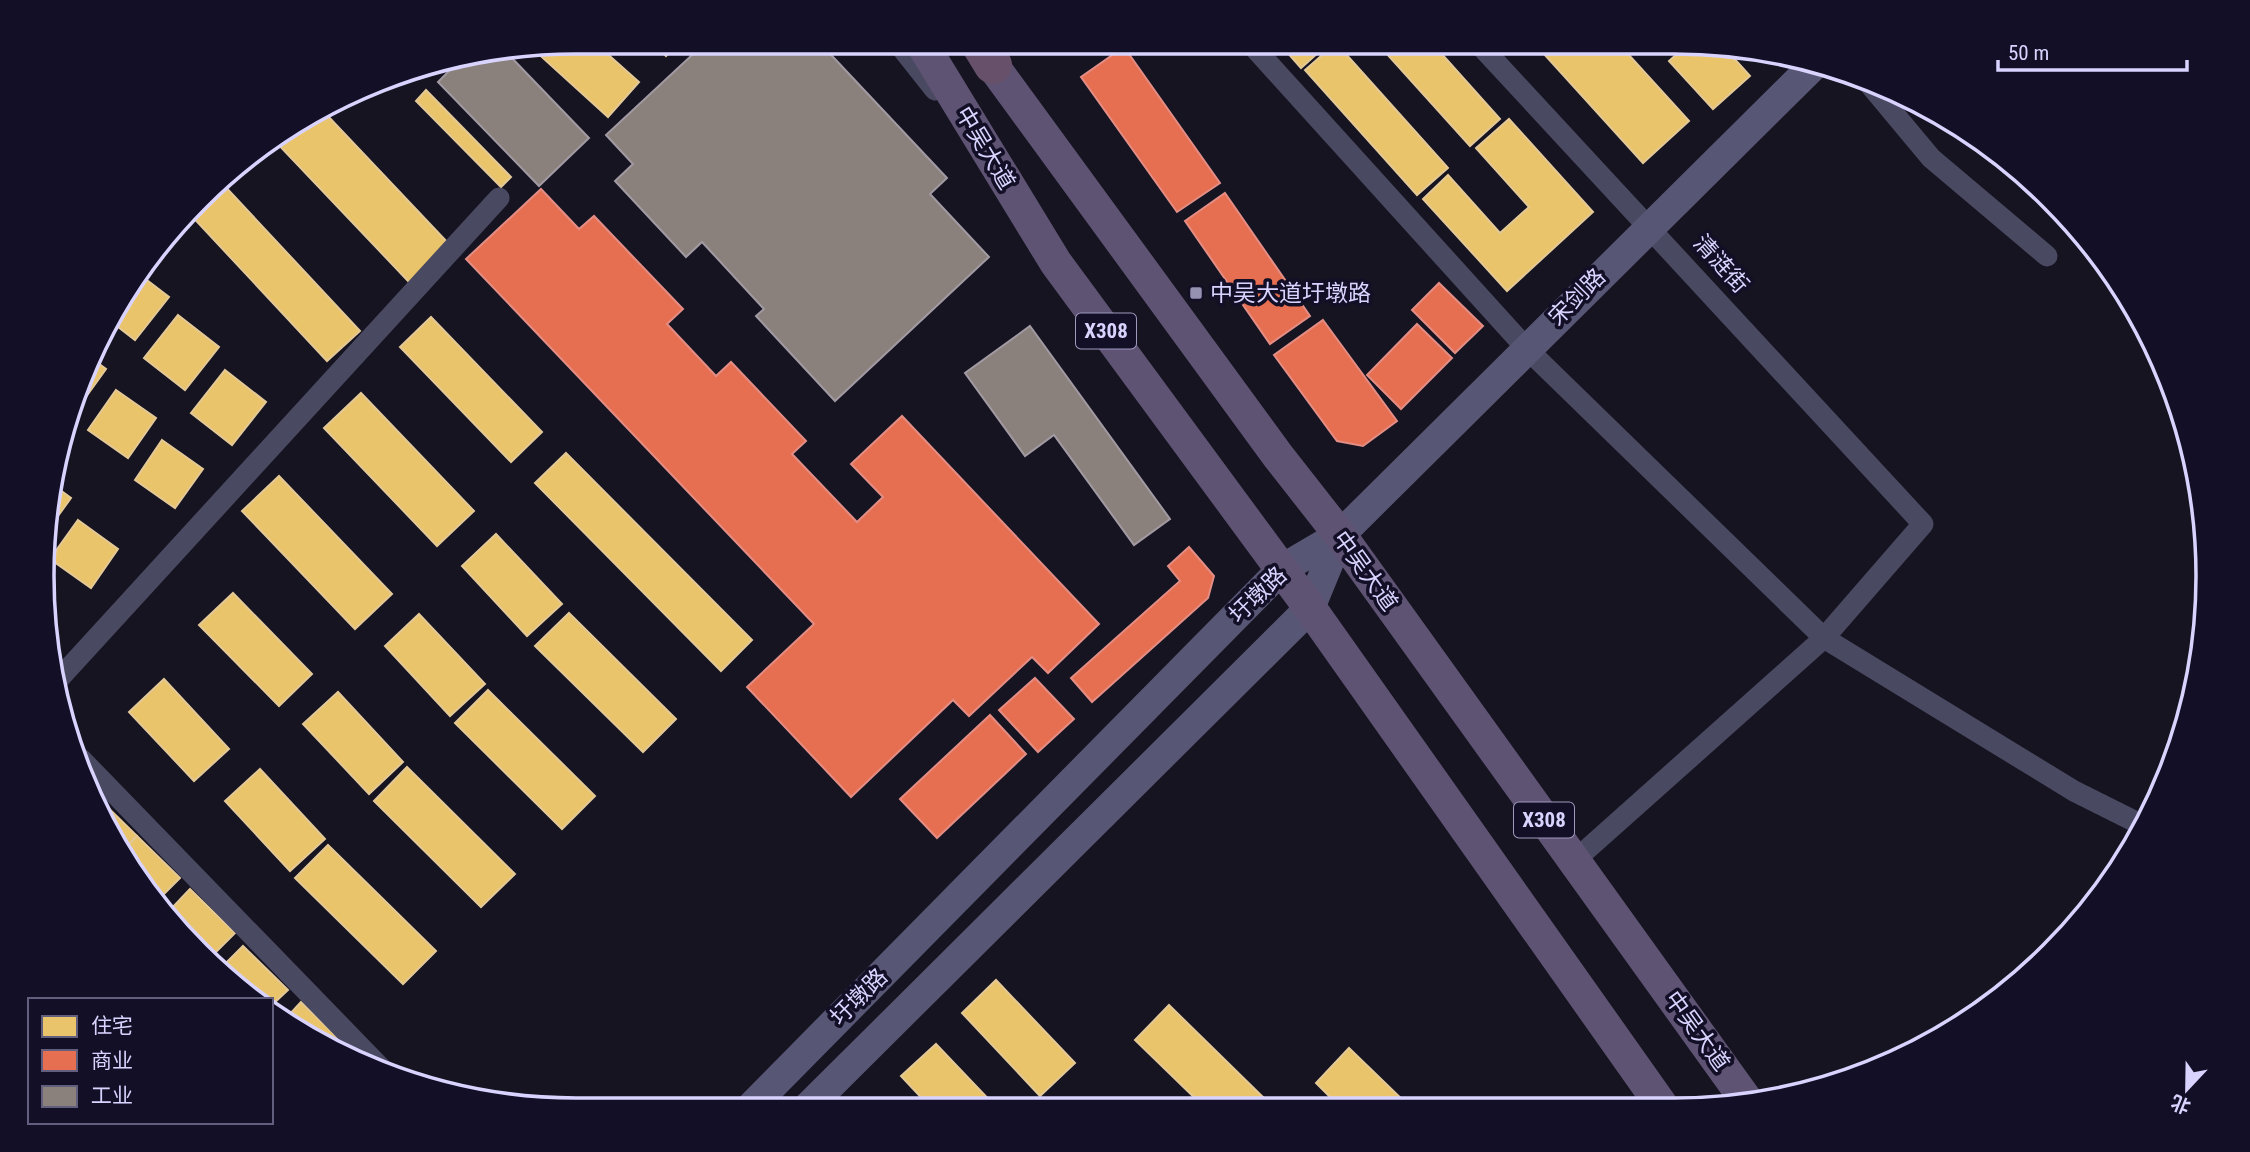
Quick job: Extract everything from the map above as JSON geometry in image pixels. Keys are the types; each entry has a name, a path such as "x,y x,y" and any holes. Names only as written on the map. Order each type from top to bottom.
{"main road":[{"name":"中吴大道","path":"928,54 1056,264 1282,569 1656,1098"},
{"name":"中吴大道","path":"986,54 1278,456 1340,535 1741,1093"},
{"name":"宋剑路","path":"1340,535 1807,72"},
{"name":"圩墩路","path":"760,1098 1282,569 1340,535"},
{"name":"圩墩路","path":"817,1098 1310,608 1340,535"}],"street":[{"path":"907,54 993,161"},
{"path":"1260,54 1527,348 1824,638 2074,791 2134,821"},
{"name":"清涟街","path":"1488,54 1650,225 1923,524 1824,638"},
{"path":"1880,97 1931,158 2047,257"},
{"path":"63,674 499,198"},
{"path":"1574,861 1824,638"},
{"path":"92,770 368,1054"}],"building: 住宅":[{"path":"608,54 639,82 608,117 540,55"},
{"path":"1289,54 1317,54 1301,68"},
{"path":"1323,54 1346,54 1448,168 1417,195 1305,70"},
{"path":"1387,54 1442,54 1500,119 1470,146"},
{"path":"1544,54 1628,54 1689,121 1643,163"},
{"path":"1677,54 1734,58 1750,76 1713,109 1669,61"},
{"path":"426,90 511,177 501,187 416,101"},
{"path":"329,117 449,244 409,282 280,146"},
{"path":"1509,119 1593,212 1507,291 1423,199 1448,175 1500,233 1529,207 1476,148"},
{"path":"227,189 360,331 327,361 195,220"},
{"path":"146,280 169,297 135,340 118,327"},
{"path":"178,315 219,347 185,390 144,358"},
{"path":"431,317 542,432 511,462 400,347"},
{"path":"99,364 106,369 86,396"},
{"path":"225,370 266,402 232,445 191,413"},
{"path":"116,390 156,418 128,458 88,430"},
{"path":"361,393 474,511 437,546 324,428"},
{"path":"162,440 203,469 175,508 135,480"},
{"path":"566,453 752,640 721,671 535,483"},
{"path":"279,476 392,594 355,629 242,511"},
{"path":"62,491 71,498 58,516"},
{"path":"78,520 118,549 91,588 54,562 55,552"},
{"path":"496,534 562,604 527,636 462,566"},
{"path":"233,593 312,674 279,706 199,625"},
{"path":"569,613 676,719 643,752 535,646"},
{"path":"419,614 485,684 450,716 385,646"},
{"path":"164,679 229,749 194,781 129,712"},
{"path":"488,690 595,796 562,829 455,723"},
{"path":"338,692 403,762 369,794 303,724"},
{"path":"407,767 515,874 481,907 374,801"},
{"path":"260,769 325,839 290,871 225,801"},
{"path":"109,808 137,836 129,844"},
{"path":"137,836 180,878 163,895 129,844"},
{"path":"328,845 436,951 403,984 295,878"},
{"path":"190,889 235,933 215,953 173,907"},
{"path":"243,946 288,990 275,1002 226,963"},
{"path":"996,980 1075,1063 1040,1096 962,1013"},
{"path":"301,1002 343,1043 315,1028 291,1013"},
{"path":"1169,1005 1264,1098 1195,1098 1135,1040"},
{"path":"936,1044 987,1098 922,1098 901,1076"},
{"path":"1349,1048 1401,1098 1331,1098 1316,1083"}],"building: 商业":[{"path":"1114,54 1129,54 1220,183 1177,212 1081,77"},
{"path":"541,189 579,229 594,216 683,309 667,324 716,376 731,362 806,441 792,454 857,522 883,497 851,464 902,416 1099,624 1048,673 1032,657 969,716 953,700 851,797 747,687 814,624 466,259"},
{"path":"1225,193 1310,316 1270,344 1185,221"},
{"path":"1439,283 1483,326 1455,353 1412,310"},
{"path":"1323,320 1397,421 1363,446 1337,441 1274,355"},
{"path":"1417,324 1452,358 1401,409 1367,375"},
{"path":"1189,547 1214,576 1208,598 1092,702 1071,678 1180,581 1168,566"},
{"path":"1035,678 1074,719 1038,752 999,710"},
{"path":"990,715 1026,754 937,838 900,799"}],"building: 工业":[{"path":"693,54 830,54 947,178 930,194 989,257 835,401 756,316 764,309 702,242 686,257 615,181 633,164 606,135"},
{"path":"512,58 589,138 539,186 438,82 450,70"},
{"path":"1030,326 1170,519 1134,545 1054,435 1025,456 965,373"}],"place":[{"name":"中吴大道圩墩路","path":"1196,293"}]}
